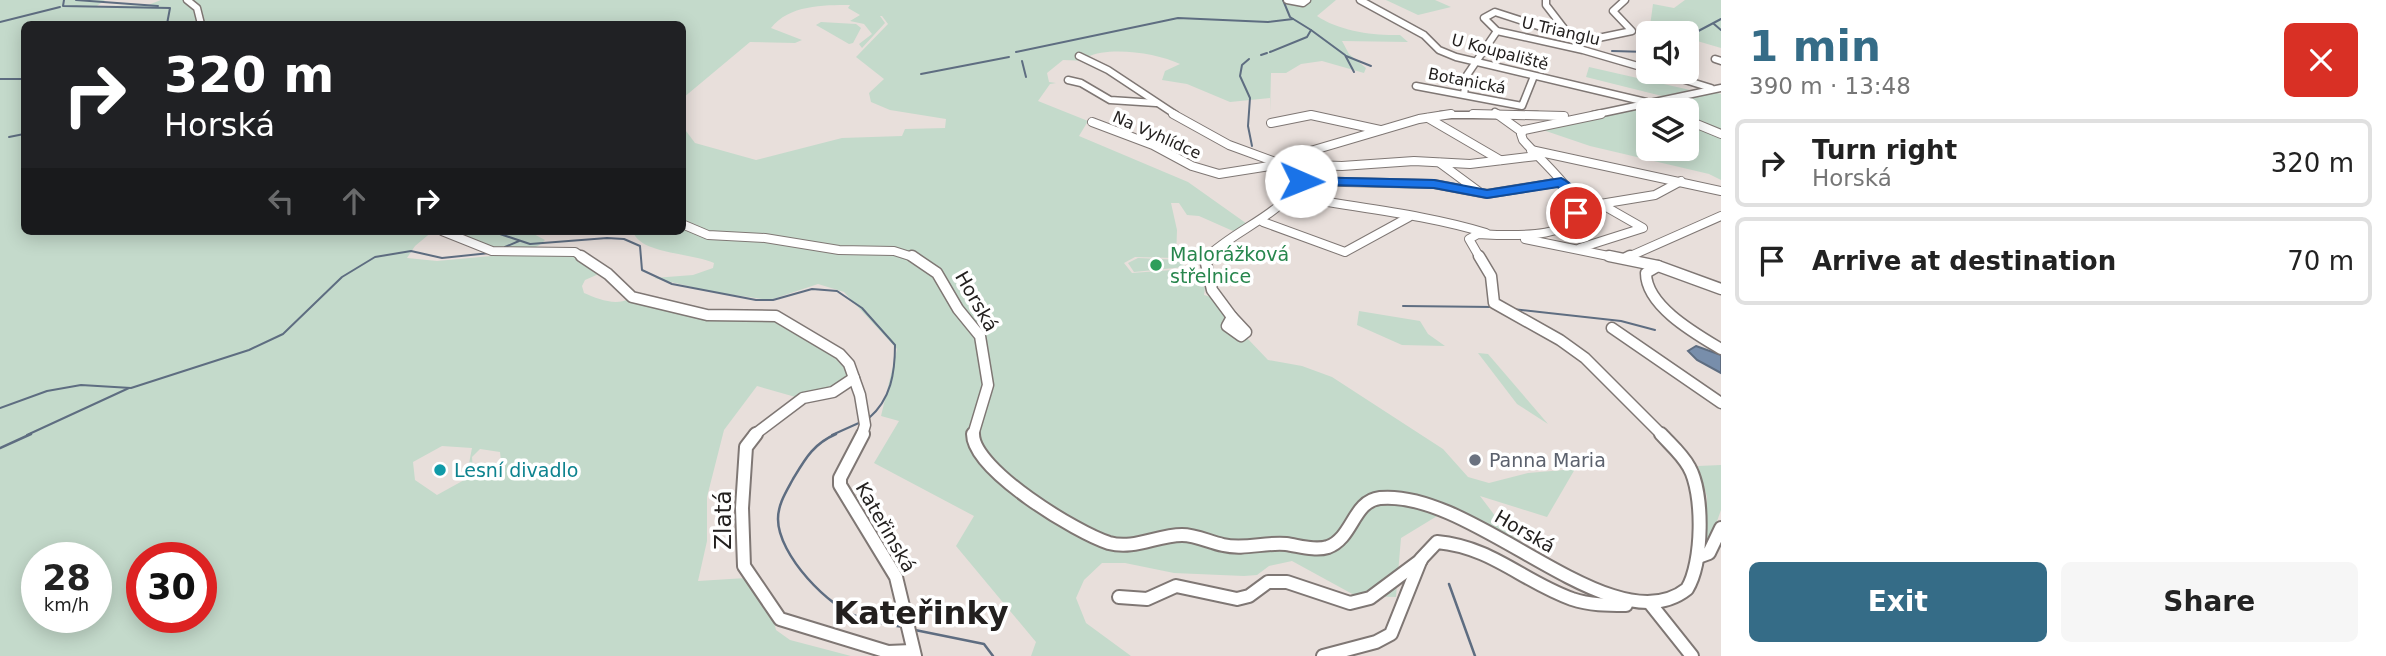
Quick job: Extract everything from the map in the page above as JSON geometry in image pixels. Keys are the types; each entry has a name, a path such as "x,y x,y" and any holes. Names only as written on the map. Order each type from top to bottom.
{"street":[{"path":"187,0 197,8 200,21"},
{"path":"1287,0 1303,3 1307,0"},
{"name":"U Koupaliště","path":"1360,0 1424,35 1439,50 1475,62 1636,100"},
{"path":"1546,0 1546,5 1558,24 1577,40 1583,50"},
{"path":"1577,40 1632,32 1629,24 1616,17 1613,11 1625,0"},
{"name":"U Trianglu","path":"1577,40 1496,12 1484,18 1497,31 1583,50 1636,65"},
{"path":"1464,94 1467,75 1497,31"},
{"path":"1483,51 1533,63"},
{"path":"1079,56 1104,67 1157,103 1238,150 1282,164"},
{"name":"Botanická","path":"1416,86 1522,106 1534,76"},
{"path":"1068,80 1081,83 1119,102 1157,103"},
{"path":"1698,84 1718,90"},
{"path":"1670,98 1718,90"},
{"path":"1522,132 1636,104"},
{"path":"1301,181 1293,164 1294,158 1300,154 1428,118 1494,112 1576,117"},
{"path":"1323,656 1376,642 1391,634 1421,559 1431,545 1449,542 1506,564 1563,597 1608,605 1624,606 1672,598 1687,590 1695,577 1698,557 1697,480 1688,463 1571,347 1494,303 1491,276 1469,241 1474,235 1538,234 1564,228 1573,220 1576,208 1574,198 1523,141 1522,132 1494,112"},
{"path":"1271,123 1311,115 1380,130"},
{"path":"1428,118 1500,160"},
{"name":"Na Vyhlídce","path":"1092,122 1153,145 1208,172 1232,173 1282,164 1470,164 1534,153 1721,191"},
{"path":"1699,125 1721,134"},
{"path":"1440,163 1481,194"},
{"path":"1301,181 1434,184 1481,194 1511,192 1561,182"},
{"path":"1232,317 1222,308 1209,281 1205,259 1263,222 1293,196 1301,181"},
{"path":"1576,208 1655,195 1681,181"},
{"path":"1293,196 1409,217 1440,219 1490,234"},
{"path":"1579,249 1643,228 1601,204"},
{"path":"1626,258 1721,216"},
{"path":"1263,222 1345,252 1409,217"},
{"name":"Horská","path":"686,227 695,233 769,238 845,251 876,247 898,251 933,268 942,277 961,314 979,335 988,385 972,430 974,445 988,462 1034,501 1078,531 1112,544 1127,545 1184,535 1249,548 1280,544 1327,547 1339,541 1366,502 1375,498 1390,499 1442,513 1483,529 1589,590 1642,602"},
{"path":"1538,234 1550,243"},
{"name":"Kateřinská","path":"452,235 492,251 575,252 608,274 632,297 706,315 762,314 786,319 840,354 849,363 855,378 865,425 861,440 840,478 840,485 896,577 912,648"},
{"path":"1512,235 1626,258 1719,285"},
{"path":"1658,266 1646,273 1646,279 1665,312 1676,324 1721,349"},
{"path":"1612,328 1721,402"},
{"name":"Zlatá","path":"855,378 833,392 803,398 752,437 746,447 742,508 744,566 780,620 880,650 912,648"},
{"path":"1698,557 1709,553 1721,528"},
{"path":"1119,597 1147,599 1176,586 1237,599 1249,596 1268,582 1287,582 1350,603 1370,597 1421,559"},
{"path":"1642,602 1692,656"}],"green space":[{"path":"0,0 105,0 97,6 148,5 161,0 183,0 194,8 198,21 21,21 21,235 428,235 415,246 407,258 437,261 502,255 573,253 601,273 585,280 582,286 584,293 612,302 629,299 705,318 775,318 837,355 851,375 842,384 799,398 757,386 724,430 707,497 707,541 698,581 746,578 773,618 776,630 790,640 851,656 0,656","holes":["442,446 472,448 466,479 437,495 415,480 413,462","480,449 500,452 502,470 485,473 473,470 472,457"]},
{"path":"191,0 1284,0 1306,3 1310,0 1336,0 1317,16 1357,32 1400,35 1408,42 1342,41 1349,54 1366,68 1364,73 1322,61 1301,64 1286,73 1271,73 1270,113 1270,98 1230,102 1187,84 1162,80 1165,71 1180,64 1147,54 1120,51 1087,57 1089,61 1063,60 1047,73 1049,82 1056,83 1050,84 1038,101 1088,121 1079,136 1188,182 1250,226 1233,231 1199,216 1187,215 1179,203 1171,203 1177,230 1176,258 1135,257 1124,263 1132,273 1186,269 1205,288 1204,295 1211,297 1226,315 1225,327 1234,337 1247,338 1268,360 1302,366 1332,377 1443,449 1468,477 1489,483 1528,473 1575,469 1547,517 1480,496 1508,533 1522,542 1447,510 1401,538 1396,597 1356,596 1292,561 1269,566 1257,575 1244,576 1174,573 1125,563 1102,563 1084,580 1076,598 1086,623 1131,656 1031,656 1036,642 956,546 974,516 874,463 899,421 881,416 897,349 844,292 818,284 770,300 713,292 654,278 693,275 713,268 714,263 648,246 635,235 686,235 686,131 695,143 756,160 842,138 902,136 905,129 945,128 946,119 890,110 871,102 869,93 884,79 856,57 888,24 882,16 885,23 862,48 859,44 872,34 864,24 850,21 860,15 848,8 850,5 818,6 787,15 771,28 802,40 795,43 750,42 686,95 686,21 204,21 200,7"},
{"path":"1386,0 1435,0 1451,7 1418,15"},
{"path":"1685,0 1721,0 1721,48 1699,42 1699,21 1651,21 1653,4 1674,8"},
{"path":"821,22 856,24 861,28 853,43 849,44 816,25"},
{"path":"1589,67 1636,78 1636,84 1664,84 1690,90 1662,96 1586,77"},
{"path":"1714,92 1721,94 1721,180 1709,174 1654,161 1699,161 1699,98 1684,98"},
{"path":"1636,108 1636,157 1590,146 1540,129"},
{"path":"460,235 536,235 545,240 536,247 525,250 485,245"},
{"name":"Malorážková střelnice","path":"1138,258 1181,260 1184,267 1134,272 1128,263"},
{"path":"1359,311 1420,321 1428,334 1445,346 1402,345 1357,325"},
{"path":"1478,353 1488,354 1548,424 1517,404"},
{"path":"1721,465 1721,510 1706,552 1707,497 1698,466"}],"water":[{"path":"1696,346 1721,355 1721,373 1697,360 1688,351"}],"waterway":[{"path":"64,0 63,6 170,8 168,21"},
{"path":"76,0 158,6"},
{"path":"1283,0 1290,17 1311,30"},
{"path":"0,22 60,7"},
{"path":"1016,52 1178,18 1268,22 1293,19"},
{"path":"1699,31 1721,19"},
{"path":"1714,24 1721,30"},
{"path":"1270,52 1307,37 1311,30"},
{"path":"1311,30 1345,55 1354,72"},
{"path":"1612,51 1636,52"},
{"path":"1261,55 1267,53"},
{"path":"1346,56 1371,66"},
{"path":"921,74 1009,57"},
{"path":"1249,59 1242,65 1240,76 1250,98 1248,126 1252,146"},
{"path":"1022,61 1026,77"},
{"path":"0,79 21,79"},
{"path":"9,137 21,135"},
{"path":"503,235 530,244 624,239 640,246 642,270 672,284 756,300 773,300 812,289 837,291 862,308 895,345 894,366 887,394 869,418"},
{"path":"505,247 519,241"},
{"path":"0,408 47,391 81,385 131,388 249,350 283,334 342,277 375,257 411,251 442,258 490,253"},
{"path":"1403,306 1493,307"},
{"path":"1512,309 1621,321 1655,330"},
{"path":"27,435 129,388"},
{"path":"832,435 861,422"},
{"path":"0,448 31,434"},
{"path":"836,434 815,447 793,479 779,508 780,533 796,564 821,592 835,603 861,618 903,627"},
{"path":"1449,584 1475,656"},
{"path":"915,630 984,644 993,656"}],"place":[{"name":"Malorážková střelnice","path":"1156,265"},
{"name":"Panna Maria","path":"1475,460"},
{"name":"Lesní divadlo","path":"440,470"}],"district":[{"name":"Kateřinky","path":"921,613"}],"route":[{"path":"1301,181 1434,184 1487,194 1561,182 1574,198 1576,213"}]}
